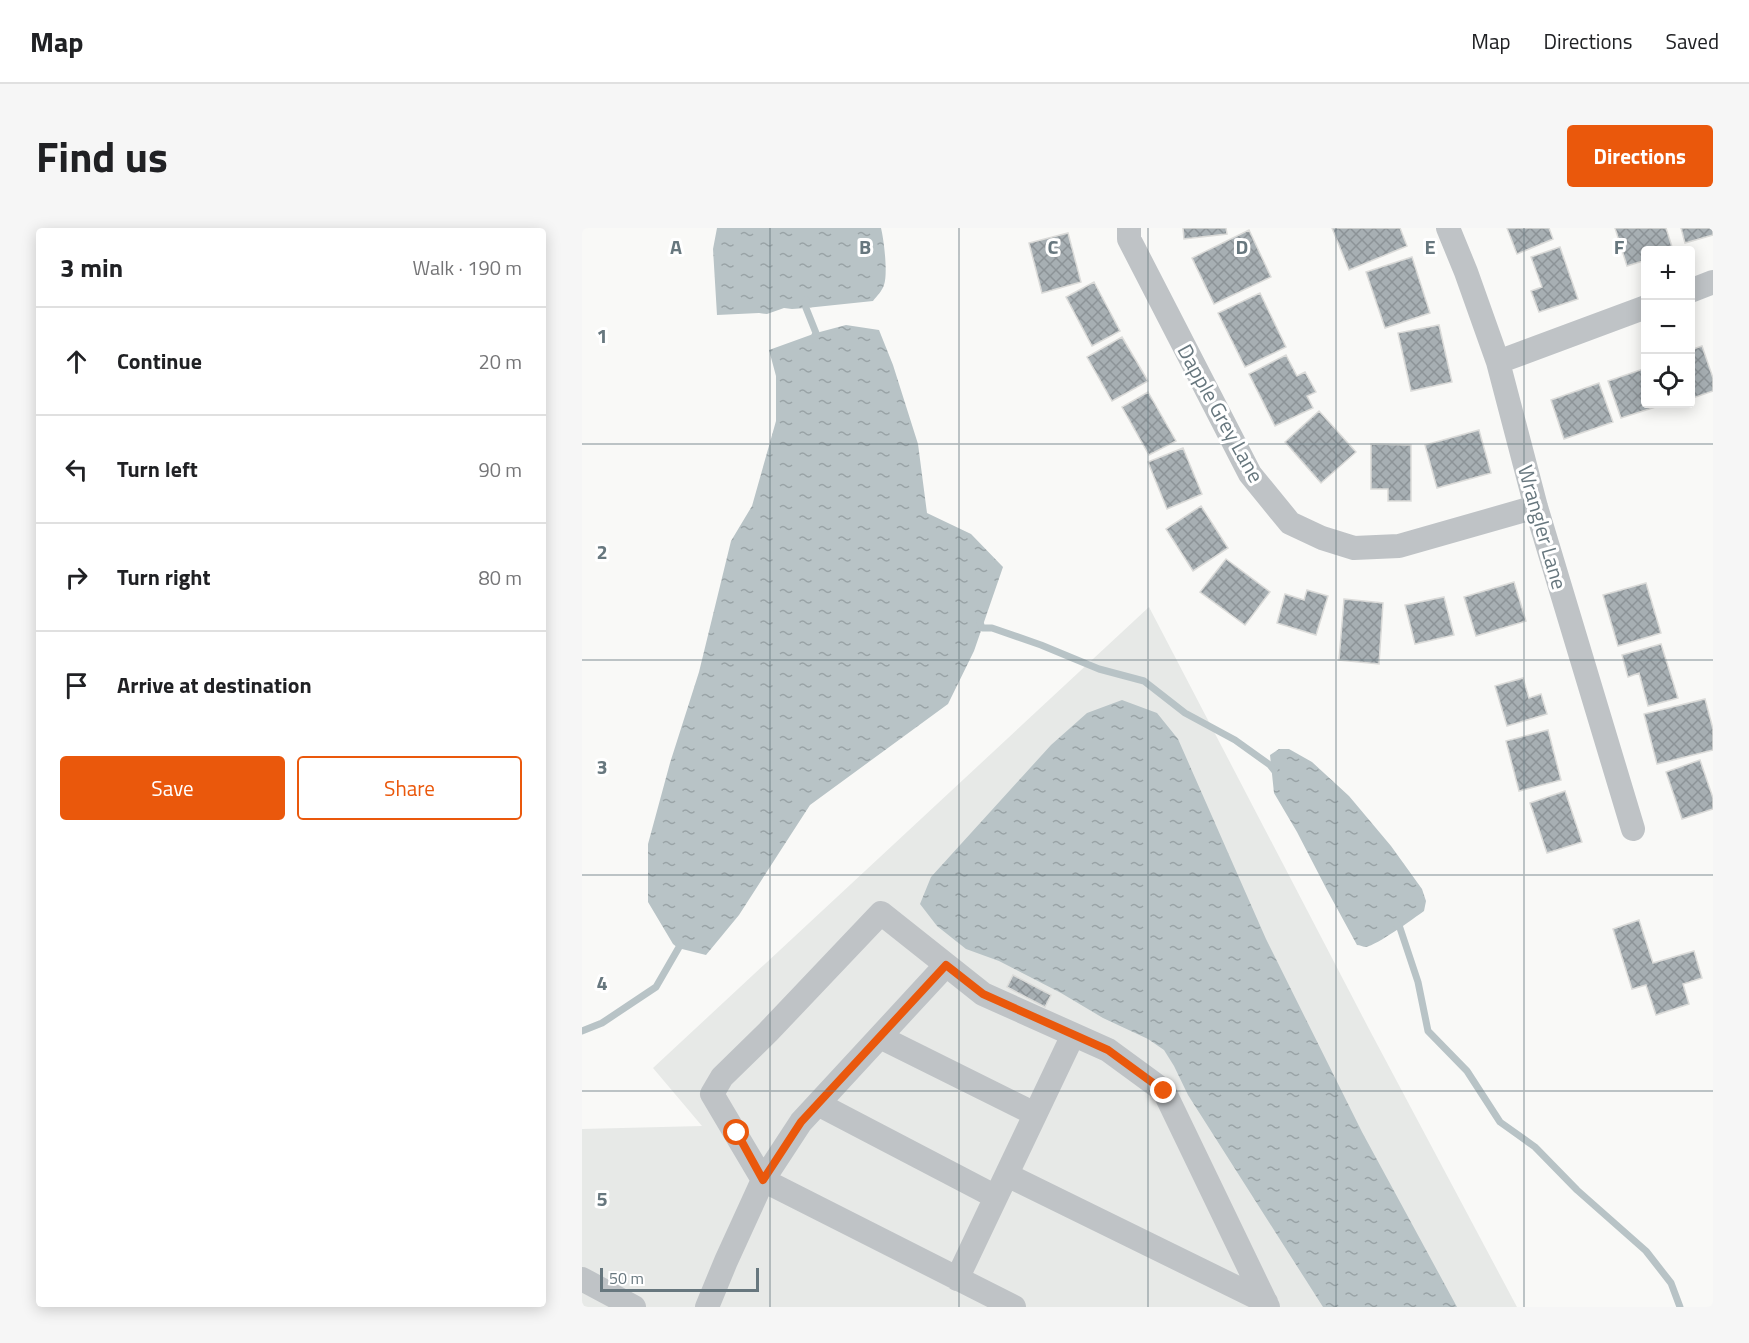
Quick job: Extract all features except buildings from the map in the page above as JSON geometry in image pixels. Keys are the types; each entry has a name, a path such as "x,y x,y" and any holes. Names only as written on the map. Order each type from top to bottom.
{"street":[{"name":"Dapple Grey Lane","path":"1129,228 1130,239 1250,474 1290,523 1322,538 1354,548 1400,546 1536,507"},
{"name":"Wrangler Lane","path":"1448,228 1498,362 1536,507 1633,829"},
{"path":"1695,289 1713,282"},
{"path":"1498,362 1641,309"},
{"path":"1014,1307 763,1180 712,1094 722,1077 881,913 983,994 1108,1050 1164,1091 1267,1305"},
{"path":"707,1307 763,1180 801,1122 946,965"},
{"path":"957,1279 1073,1035"},
{"path":"880,1037 1035,1114"},
{"path":"818,1104 996,1197"},
{"path":"1007,1175 1267,1305"},
{"path":"582,1279 634,1307"}],"shaded area":[{"path":"1149,607 1517,1307 582,1307 582,1129 702,1126 653,1068"}],"water":[{"path":"717,228 881,228 886,265 884,285 873,301 784,308 767,314 717,315 713,249"},
{"path":"846,325 879,330 893,365 918,444 927,513 971,534 1003,567 974,651 948,704 810,805 739,915 706,955 678,948 673,944 648,902 648,844 670,763 699,672 731,541 752,506 776,421 776,376 769,350"},
{"path":"1122,700 1157,713 1178,739 1266,939 1362,1132 1457,1307 1323,1307 1188,1095 1164,1050 1148,1039 1103,1018 999,961 966,949 937,926 920,904 931,877 1051,745 1087,713"},
{"path":"1279,749 1289,749 1312,762 1349,796 1391,846 1422,889 1426,901 1424,911 1378,942 1366,947 1357,945 1274,793 1270,755"}],"waterway":[{"path":"806,300 806,308 816,333 813,340"},
{"path":"980,622 982,628 992,628 1099,669 1144,681 1185,713 1235,740 1274,770"},
{"path":"1395,922 1400,928 1418,982 1428,1031 1467,1071 1500,1122 1535,1147 1577,1190 1646,1251 1671,1283 1680,1307"},
{"path":"582,1031 602,1023 656,987 682,942"}],"route":[{"path":"737,1133 763,1180 801,1122 946,965 983,994 1108,1050 1164,1091"}]}
